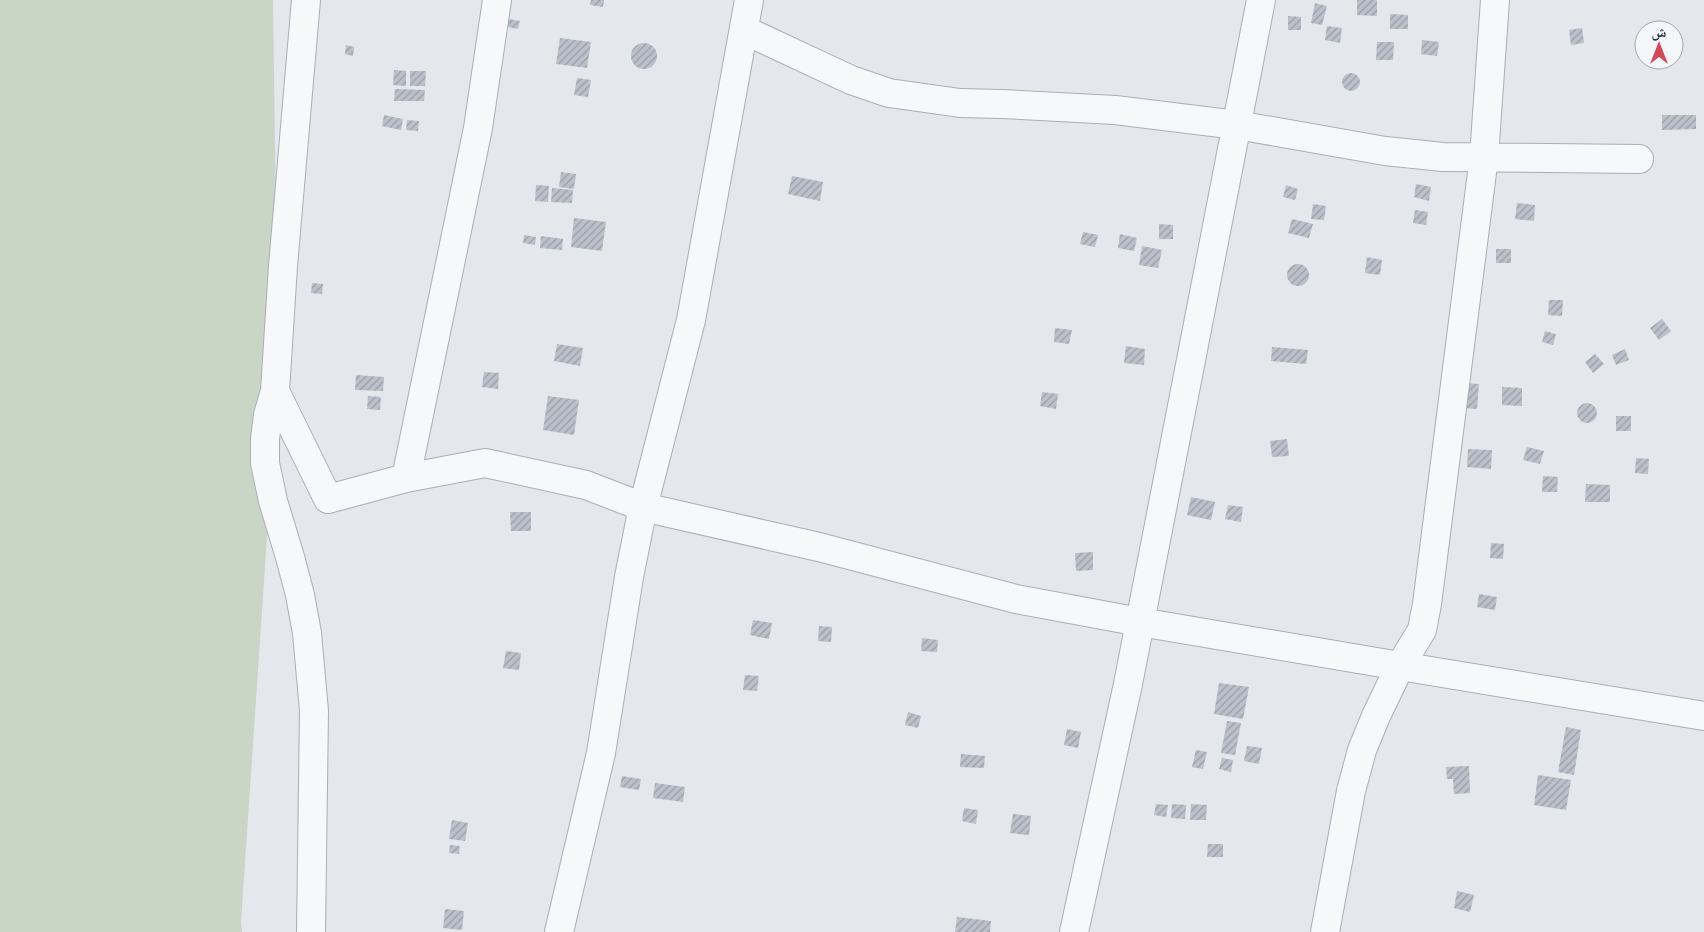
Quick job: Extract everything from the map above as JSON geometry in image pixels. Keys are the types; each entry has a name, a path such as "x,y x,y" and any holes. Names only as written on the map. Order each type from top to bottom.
{"street":[{"path":"306,0 274,392 268,415 265,439 268,482 300,595 307,633 314,711 311,932"},
{"path":"406,478 478,128 497,0"},
{"path":"559,932 601,753 629,577 643,507 690,320 750,0"},
{"path":"1074,932 1140,622 1261,0"},
{"path":"1325,932 1351,791 1362,750 1400,666 1422,630 1484,157 1496,0"},
{"path":"744,30 851,80 889,93 960,103 1115,110 1237,125 1385,151 1443,157 1638,159"},
{"path":"274,392 328,499 406,478 485,463 586,485 643,507 819,547 1016,598 1140,622 1704,716"}],"green space":[{"path":"0,0 273,0 278,374 241,922 242,932 0,932"}],"building":[{"path":"591,0 604,0 603,7 590,5"},
{"path":"1357,0 1377,0 1377,16 1357,15"},
{"path":"1315,3 1327,6 1322,25 1311,23"},
{"path":"1390,14 1408,15 1408,29 1390,29"},
{"path":"1288,16 1301,17 1301,30 1288,30"},
{"path":"509,19 520,21 518,29 508,27"},
{"path":"1327,26 1342,28 1340,43 1325,40"},
{"path":"1582,28 1584,43 1571,45 1569,30"},
{"path":"560,38 591,42 587,68 556,64"},
{"path":"1422,40 1439,42 1437,56 1421,54"},
{"path":"1377,42 1394,42 1393,60 1376,60"},
{"path":"644,43 653,47 657,56 653,65 644,69 635,65 631,56 635,47"},
{"path":"346,45 354,47 353,56 345,54"},
{"path":"394,70 406,71 406,86 393,85"},
{"path":"410,71 426,71 425,86 410,86"},
{"path":"1351,73 1357,76 1360,82 1357,88 1351,91 1345,88 1342,82 1345,76"},
{"path":"577,78 591,80 588,97 574,95"},
{"path":"395,89 425,90 424,101 394,101"},
{"path":"384,115 403,119 401,130 382,126"},
{"path":"1662,115 1696,115 1696,129 1662,130"},
{"path":"407,120 419,121 418,131 406,130"},
{"path":"561,172 576,174 574,189 559,187"},
{"path":"792,176 823,182 820,201 788,194"},
{"path":"1416,184 1431,187 1429,201 1414,197"},
{"path":"536,185 549,186 548,202 535,201"},
{"path":"1286,185 1298,189 1295,200 1283,197"},
{"path":"552,188 573,190 572,203 551,202"},
{"path":"1517,203 1535,205 1534,221 1515,219"},
{"path":"1313,204 1326,206 1324,220 1311,219"},
{"path":"1415,210 1428,212 1426,225 1413,223"},
{"path":"574,218 606,222 602,251 571,247"},
{"path":"1292,219 1313,224 1309,238 1288,233"},
{"path":"1159,224 1173,225 1173,239 1159,239"},
{"path":"1083,232 1098,235 1095,247 1080,244"},
{"path":"1120,234 1137,238 1134,251 1118,248"},
{"path":"524,235 536,237 535,245 523,243"},
{"path":"541,236 563,239 562,250 540,248"},
{"path":"1142,246 1162,250 1158,268 1139,265"},
{"path":"1496,249 1511,249 1511,263 1496,263"},
{"path":"1367,257 1382,260 1380,275 1365,273"},
{"path":"1298,264 1306,267 1309,275 1306,283 1298,286 1290,283 1287,275 1290,267"},
{"path":"312,283 323,284 322,294 311,293"},
{"path":"1549,300 1563,300 1562,316 1548,315"},
{"path":"1662,319 1671,331 1659,340 1650,328"},
{"path":"1055,328 1072,330 1069,344 1054,342"},
{"path":"1545,331 1556,334 1553,345 1542,342"},
{"path":"557,344 583,348 580,366 554,361"},
{"path":"1126,346 1145,349 1144,365 1124,363"},
{"path":"1272,347 1308,350 1306,364 1271,361"},
{"path":"1625,349 1629,360 1616,365 1612,355"},
{"path":"1595,354 1604,364 1593,373 1585,362"},
{"path":"484,372 499,373 498,389 482,387"},
{"path":"356,375 384,377 383,391 355,390"},
{"path":"1463,383 1479,384 1477,409 1461,408"},
{"path":"1502,387 1522,388 1522,406 1502,405"},
{"path":"1042,392 1058,394 1056,409 1040,406"},
{"path":"368,396 381,397 380,410 367,409"},
{"path":"548,396 579,400 574,435 543,430"},
{"path":"1587,403 1594,406 1597,413 1594,420 1587,423 1580,420 1577,413 1580,406"},
{"path":"1616,416 1631,416 1631,431 1616,431"},
{"path":"1287,439 1289,456 1272,457 1270,441"},
{"path":"1527,447 1544,451 1540,464 1523,460"},
{"path":"1468,449 1492,450 1491,469 1467,467"},
{"path":"1636,458 1649,459 1648,474 1635,473"},
{"path":"1543,476 1558,477 1557,492 1542,492"},
{"path":"1586,484 1610,485 1610,502 1585,502"},
{"path":"1191,497 1215,502 1211,520 1187,515"},
{"path":"1228,505 1243,507 1241,522 1225,519"},
{"path":"510,512 531,512 531,531 511,531"},
{"path":"1491,543 1504,544 1503,559 1490,558"},
{"path":"1093,552 1093,570 1076,571 1075,553"},
{"path":"1479,594 1497,597 1495,610 1477,607"},
{"path":"753,620 772,623 769,639 750,635"},
{"path":"819,626 832,627 831,642 818,641"},
{"path":"922,638 938,640 937,652 921,651"},
{"path":"506,651 521,653 519,670 503,668"},
{"path":"745,675 759,676 757,691 743,690"},
{"path":"1219,683 1249,687 1243,719 1214,714"},
{"path":"908,712 921,716 918,728 905,725"},
{"path":"1227,721 1241,723 1235,755 1221,753"},
{"path":"1566,727 1581,730 1574,775 1558,772"},
{"path":"1067,729 1081,732 1078,748 1064,745"},
{"path":"1247,746 1262,748 1259,764 1244,761"},
{"path":"1196,750 1207,752 1203,769 1192,767"},
{"path":"961,754 985,756 984,768 960,767"},
{"path":"1222,758 1233,760 1231,772 1219,769"},
{"path":"1469,766 1470,793 1454,794 1453,779 1447,779 1446,767"},
{"path":"1538,775 1571,780 1566,810 1534,805"},
{"path":"622,776 641,779 639,790 620,787"},
{"path":"655,783 685,787 683,802 653,798"},
{"path":"1156,804 1168,805 1166,817 1154,815"},
{"path":"1172,804 1186,805 1185,819 1171,818"},
{"path":"1191,804 1207,805 1206,820 1190,820"},
{"path":"964,808 978,810 976,824 962,821"},
{"path":"1013,814 1031,816 1029,835 1010,833"},
{"path":"452,820 468,823 465,841 449,839"},
{"path":"1208,844 1223,844 1223,857 1207,857"},
{"path":"450,845 460,846 459,854 449,853"},
{"path":"1457,891 1474,895 1470,912 1454,908"},
{"path":"445,909 464,911 462,930 443,928"},
{"path":"957,917 991,921 990,932 955,932"}]}
